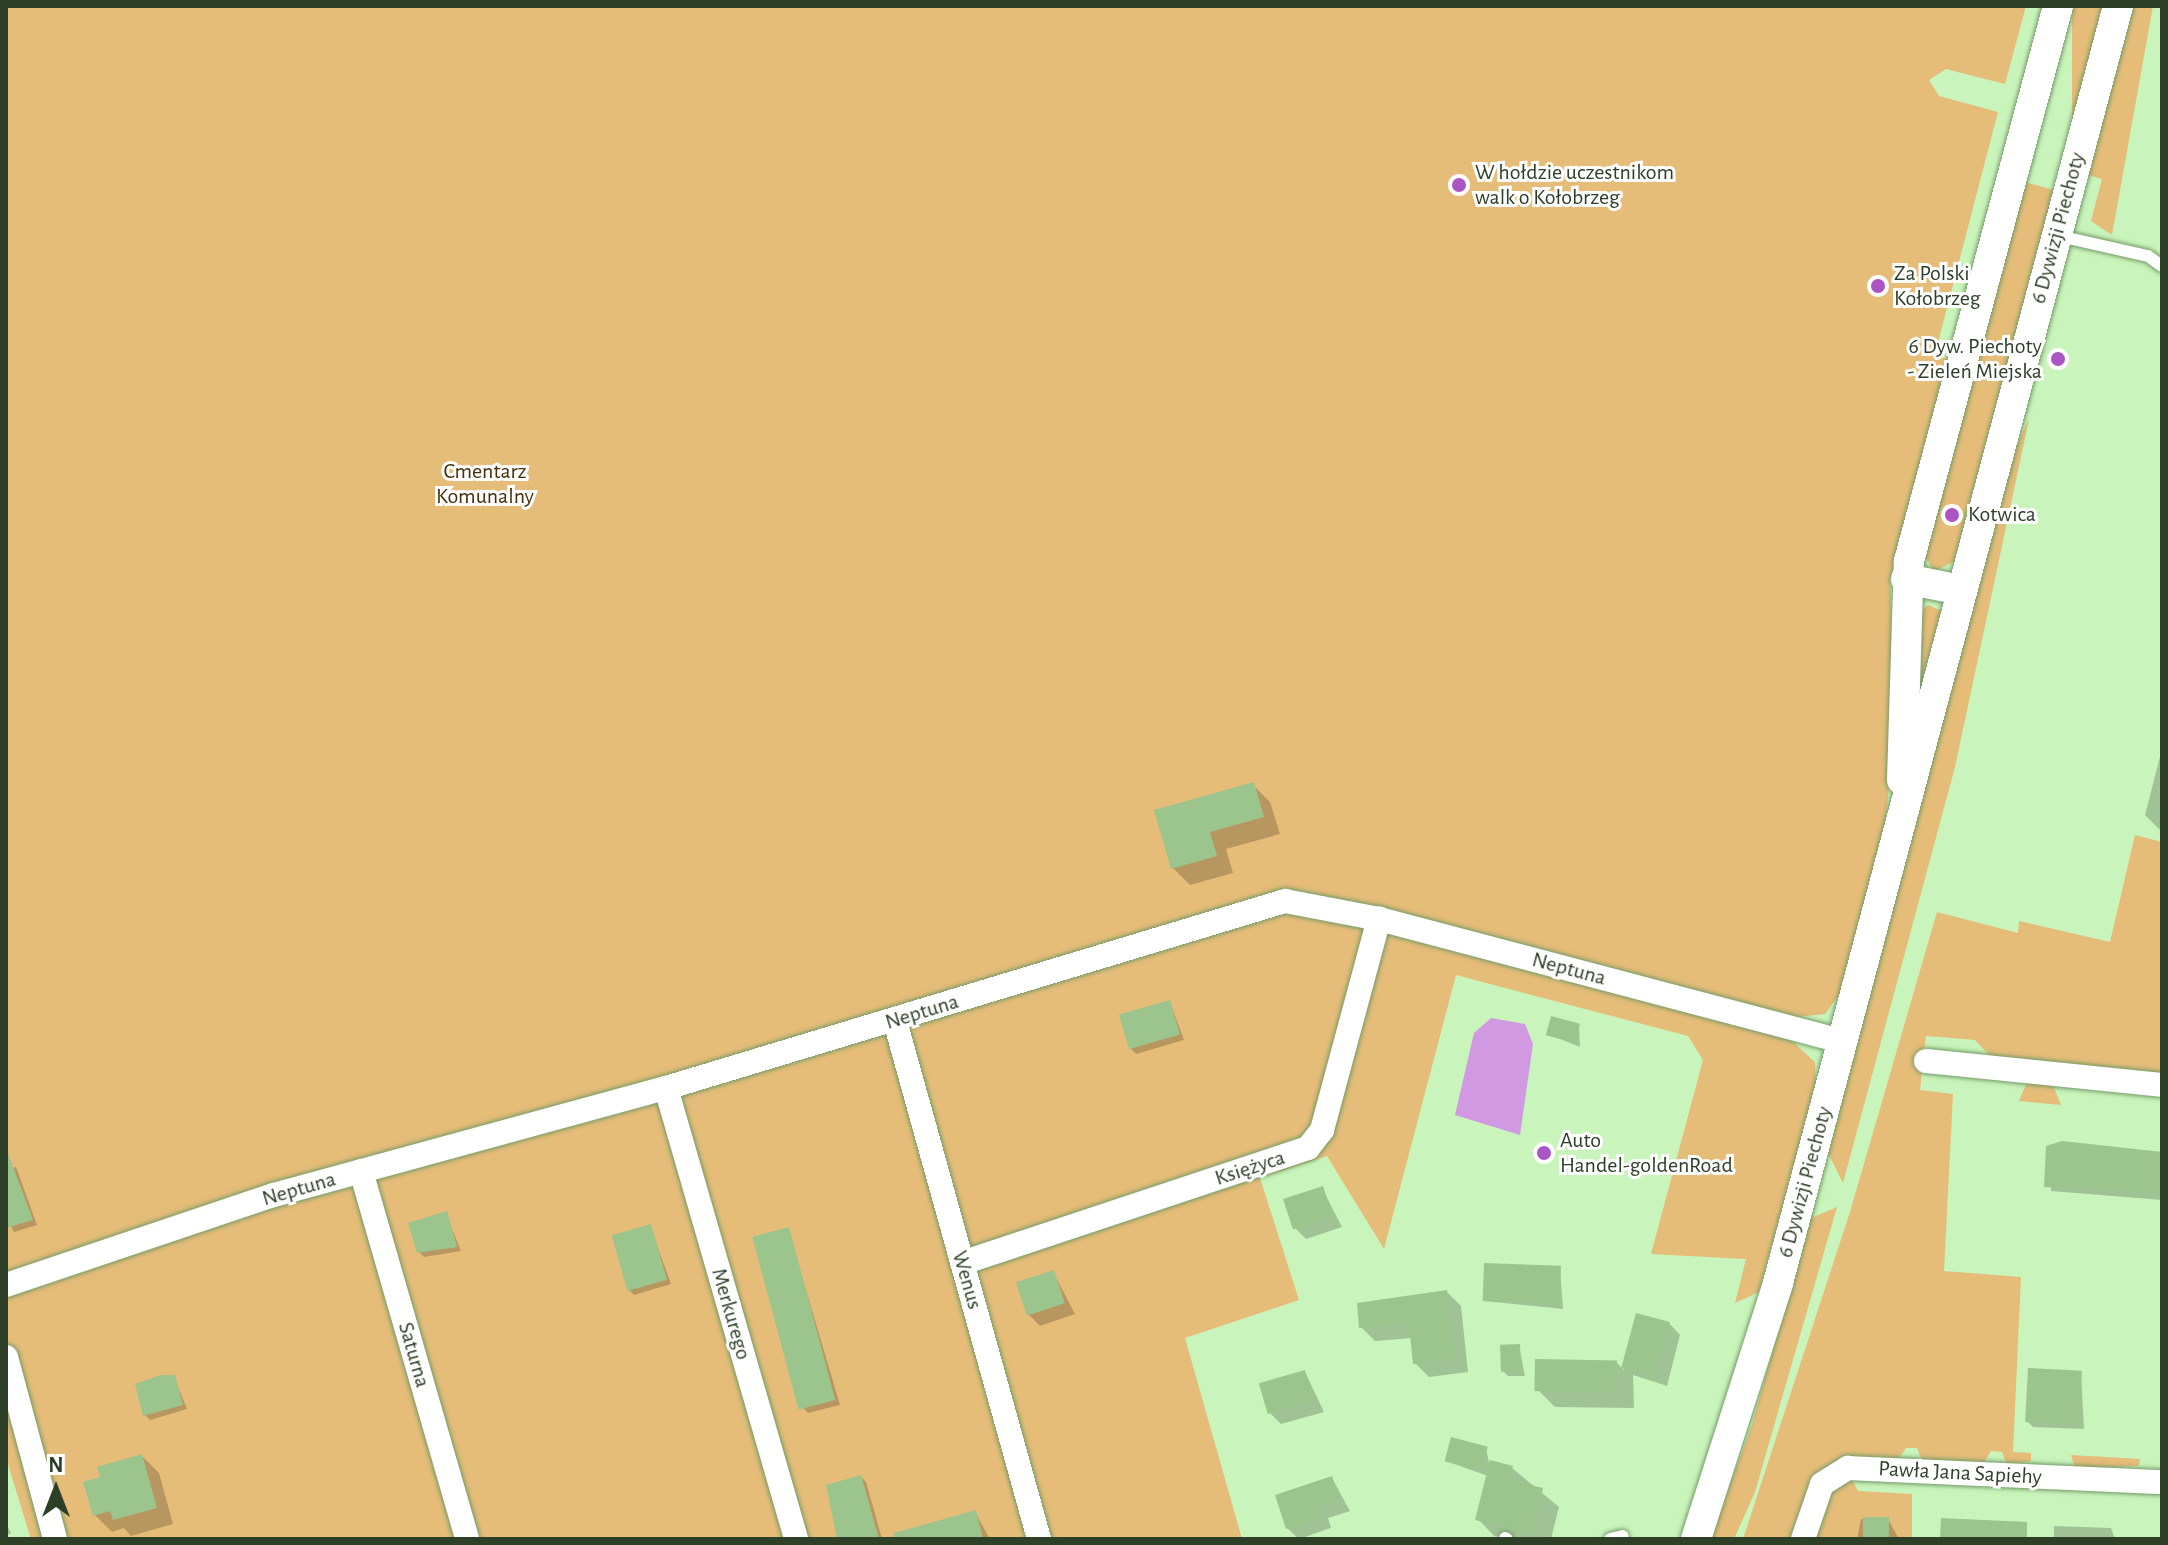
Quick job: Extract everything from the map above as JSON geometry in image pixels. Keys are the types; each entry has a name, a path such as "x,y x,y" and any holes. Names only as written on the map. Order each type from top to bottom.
{"street":[{"name":"6 Dywizji Piechoty","path":"1901,822 1906,579 2058,6"},
{"name":"6 Dywizji Piechoty","path":"1696,1539 1739,1421 1843,1042 2118,6"},
{"path":"1906,579 1961,590"},
{"name":"Neptuna","path":"6,1285 361,1171 666,1088 895,1021 1272,904 1318,904 1843,1042"},
{"name":"Księżyca","path":"962,1263 1308,1148 1322,1130 1379,919"},
{"name":"Wenus","path":"895,1021 1039,1539"},
{"path":"1926,1061 2162,1085"},
{"name":"Merkurego","path":"666,1088 796,1539"},
{"name":"Saturna","path":"361,1171 467,1539"},
{"path":"6,1357 15,1429 55,1539"},
{"name":"Pawła Jana Sapiehy","path":"1803,1539 1822,1484 1848,1468 2162,1482"}],"lane":[{"path":"2056,236 2148,256 2162,266"}],"green space":[{"name":"Cmentarz Komunalny","path":"6,6 2026,6 2005,84 1946,69 1929,80 1939,96 1998,112 1935,354 1948,360 1890,580 1894,733 1885,827 1842,991 1825,1014 1796,1017 1791,1040 1815,1062 1816,1087 1759,1292 1735,1303 1746,1259 1651,1254 1703,1060 1688,1036 1456,975 1384,1249 1327,1156 1260,1178 1299,1300 1185,1338 1242,1539 31,1539 6,1458"},
{"path":"2072,6 2103,6 2103,165 2072,165"},
{"path":"2132,6 2153,6 2112,235 2091,221 2102,179 2088,175"},
{"path":"2025,182 2054,190 1954,562 1934,571 1924,555"},
{"path":"2029,419 1955,767 1843,1183 1828,1153 2012,455"},
{"path":"1928,605 1944,612 1917,701 1922,610"},
{"path":"2135,835 2162,842 2162,1075 1992,1058 1975,1040 1926,1036 1920,1090 1953,1094 1944,1271 2021,1277 2013,1452 2031,1453 2031,1461 2007,1465 2002,1452 1991,1451 1983,1464 1922,1461 1917,1448 1906,1448 1898,1460 1844,1458 1822,1470 1793,1539 1743,1539 1850,1212 1937,912 2018,933 2019,921 2110,942"},
{"path":"2027,1082 2053,1085 2061,1105 2019,1101"},
{"path":"1837,1207 1755,1492 1734,1539 1710,1539 1752,1425 1809,1219"},
{"path":"2071,1455 2140,1459 2139,1466 2075,1468"},
{"path":"1851,1478 1858,1491 1912,1494 1912,1539 1814,1539 1830,1493"}],"shaded area":[{"path":"1491,1018 1525,1024 1533,1044 1520,1135 1455,1115 1474,1033"}],"building":[{"path":"1254,782 1264,817 1210,832 1217,856 1171,869 1154,810"},
{"path":"1170,1000 1180,1035 1129,1049 1119,1015"},
{"path":"1551,1016 1580,1024 1575,1043 1546,1035"},
{"path":"2062,1141 2162,1152 2162,1193 2044,1187 2046,1146"},
{"path":"6,1148 33,1220 6,1228"},
{"path":"1323,1186 1333,1216 1293,1229 1283,1199"},
{"path":"447,1211 457,1247 417,1253 408,1223"},
{"path":"651,1224 667,1280 628,1291 612,1235"},
{"path":"789,1227 835,1400 799,1410 752,1237"},
{"path":"1484,1263 1561,1266 1560,1304 1483,1301"},
{"path":"1054,1270 1065,1303 1027,1316 1016,1282"},
{"path":"1447,1290 1455,1359 1413,1364 1409,1324 1359,1328 1357,1303"},
{"path":"1636,1313 1670,1322 1655,1377 1621,1368"},
{"path":"1520,1344 1521,1371 1501,1372 1500,1345"},
{"path":"1535,1359 1617,1360 1616,1392 1534,1391"},
{"path":"2028,1368 2082,1371 2079,1425 2025,1422"},
{"path":"1305,1370 1314,1401 1268,1414 1259,1383"},
{"path":"161,1375 175,1375 183,1405 143,1416 135,1384"},
{"path":"1451,1437 1488,1447 1481,1471 1445,1461"},
{"path":"142,1454 157,1508 113,1520 110,1511 93,1516 83,1482 100,1477 97,1467"},
{"path":"1490,1460 1513,1466 1509,1480 1543,1488 1532,1534 1475,1520"},
{"path":"861,1475 879,1539 837,1539 826,1485"},
{"path":"1332,1476 1340,1500 1318,1507 1322,1517 1286,1529 1275,1495"},
{"path":"976,1510 983,1539 894,1539 894,1533"},
{"path":"1863,1517 1889,1517 1889,1539 1863,1539"},
{"path":"1941,1518 2027,1522 2027,1539 1940,1539"}],"place":[{"name":"W hołdzie uczestnikom walk o Kołobrzeg","path":"1459,185"},
{"name":"Za Polski Kołobrzeg","path":"1878,286"},
{"name":"6 Dyw. Piechoty - Zieleń Miejska","path":"2058,359"},
{"name":"Kotwica","path":"1952,515"},
{"name":"Auto Handel-goldenRoad","path":"1544,1153"}]}
